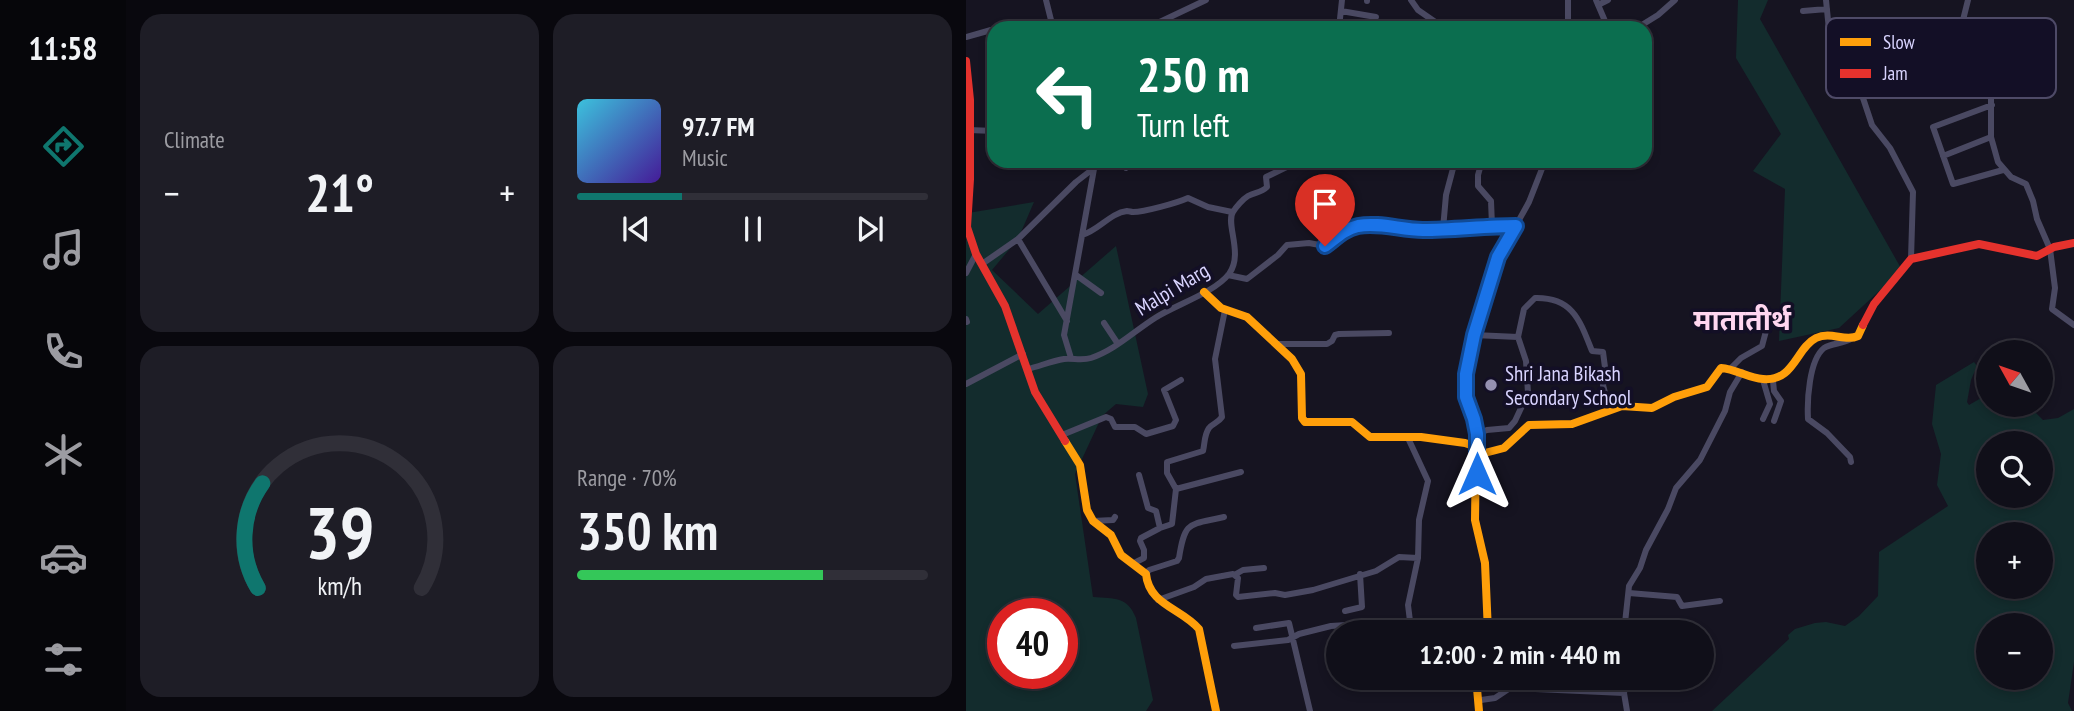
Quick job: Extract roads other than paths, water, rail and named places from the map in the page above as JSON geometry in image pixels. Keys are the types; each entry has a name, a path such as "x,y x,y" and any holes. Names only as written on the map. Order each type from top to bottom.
{"street":[{"path":"1046,0 1051,21"},
{"path":"1162,21 1206,0"},
{"path":"1340,21 1342,0"},
{"path":"1411,0 1434,21"},
{"path":"1568,0 1568,21"},
{"path":"1605,21 1597,3 1608,0"},
{"path":"1648,21 1675,0"},
{"path":"1826,0 1828,18"},
{"path":"1964,18 1968,0"},
{"path":"1803,11 1827,9"},
{"path":"1341,10 1376,17"},
{"path":"966,37 987,31"},
{"path":"966,61 970,100 967,227 976,254 1005,306 1024,354 1035,392 1080,465 1087,510 1093,521 1107,531 1121,555 1146,574"},
{"path":"1851,462 1850,457 1827,433 1808,419 1810,385 1819,355 1829,346 1858,336 1874,304 1911,259 1913,192 1890,148 1872,125 1863,98"},
{"path":"1992,98 1992,137 2003,170 2026,184 2050,249 2054,288 2052,309 2074,326"},
{"path":"1993,105 1933,127 1953,184 2003,170"},
{"path":"969,130 987,131"},
{"path":"1943,156 1992,137"},
{"path":"1082,235 1128,211 1164,206 1188,198 1208,207 1232,212 1248,196 1262,192 1267,187 1266,177 1284,168"},
{"path":"1443,229 1446,195 1453,168"},
{"path":"1480,168 1478,186 1491,201 1492,225"},
{"path":"1487,620 1485,563 1475,520 1477,434 1466,397 1466,374 1474,335 1498,257 1529,202 1542,168"},
{"path":"1072,358 1065,335 1094,169"},
{"path":"982,264 1018,239 1076,182 1094,169"},
{"name":"Malpi Marg","path":"1028,369 1072,358 1087,360 1109,352 1155,318 1204,292 1228,275 1235,259 1230,218 1232,212"},
{"path":"1228,275 1247,279 1287,245 1309,243 1325,246 1345,230 1359,226 1385,225 1420,230 1516,226"},
{"path":"1018,239 1067,321"},
{"path":"1911,259 1979,244 2037,256 2050,249 2074,243"},
{"path":"966,272 976,254"},
{"path":"1076,275 1101,293"},
{"path":"1204,292 1224,310 1247,317 1298,368 1301,374 1302,418 1306,422 1352,422 1370,437 1421,437 1465,443 1476,451 1494,453 1517,439 1522,428 1529,425 1572,424 1622,406 1642,410 1652,408 1674,397 1703,389 1711,383 1721,368 1773,381 1786,373 1818,336 1839,334 1851,339"},
{"path":"1477,434 1509,428 1528,393 1526,361 1518,337 1524,309 1535,298 1569,306 1581,324 1592,351 1603,352 1606,375 1603,385 1609,409"},
{"path":"1132,564 1144,558 1140,539 1160,527 1172,524 1176,489 1167,473 1167,462 1203,451 1209,428 1222,417 1215,359 1224,310"},
{"path":"1104,323 1118,344"},
{"path":"1730,369 1741,358 1762,346 1766,331"},
{"path":"1276,344 1327,344 1339,334 1389,333"},
{"path":"1474,335 1518,337"},
{"path":"966,384 1024,354"},
{"path":"1625,620 1629,586 1640,568 1676,488 1700,460 1725,411 1730,392 1742,372"},
{"path":"1062,435 1106,417 1111,419 1115,427 1140,428 1146,434 1173,426 1176,420 1164,390 1181,380"},
{"path":"1763,380 1770,404 1763,418"},
{"path":"1773,381 1774,391 1781,401 1774,421"},
{"path":"1408,438 1428,481 1419,520 1418,558 1408,605 1410,620"},
{"path":"1176,489 1241,472"},
{"path":"1139,475 1144,500 1148,508 1156,511 1160,527"},
{"path":"1093,521 1113,520 1115,517"},
{"path":"1216,711 1199,629 1191,620 1158,600 1146,581 1146,574 1149,570 1180,558 1185,530 1189,527 1224,517"},
{"path":"1236,574 1236,595 1241,598 1275,593 1286,595 1313,590 1376,571 1399,557 1418,558"},
{"path":"1158,600 1194,587 1206,579 1264,568"},
{"path":"1345,611 1362,607 1360,575"},
{"path":"1629,593 1677,597 1682,606 1720,601"},
{"path":"1256,628 1289,623 1310,711"},
{"path":"1234,646 1272,643 1326,627"},
{"path":"1481,700 1495,698 1510,688 1624,693"},
{"path":"1477,690 1481,700 1479,711"},
{"path":"1625,690 1627,711"}],"place":[{"name":"Shri Jana Bikash Secondary School","path":"1491,385"}],"district":[{"name":"मातातीर्थ","path":"1742,319"}]}
